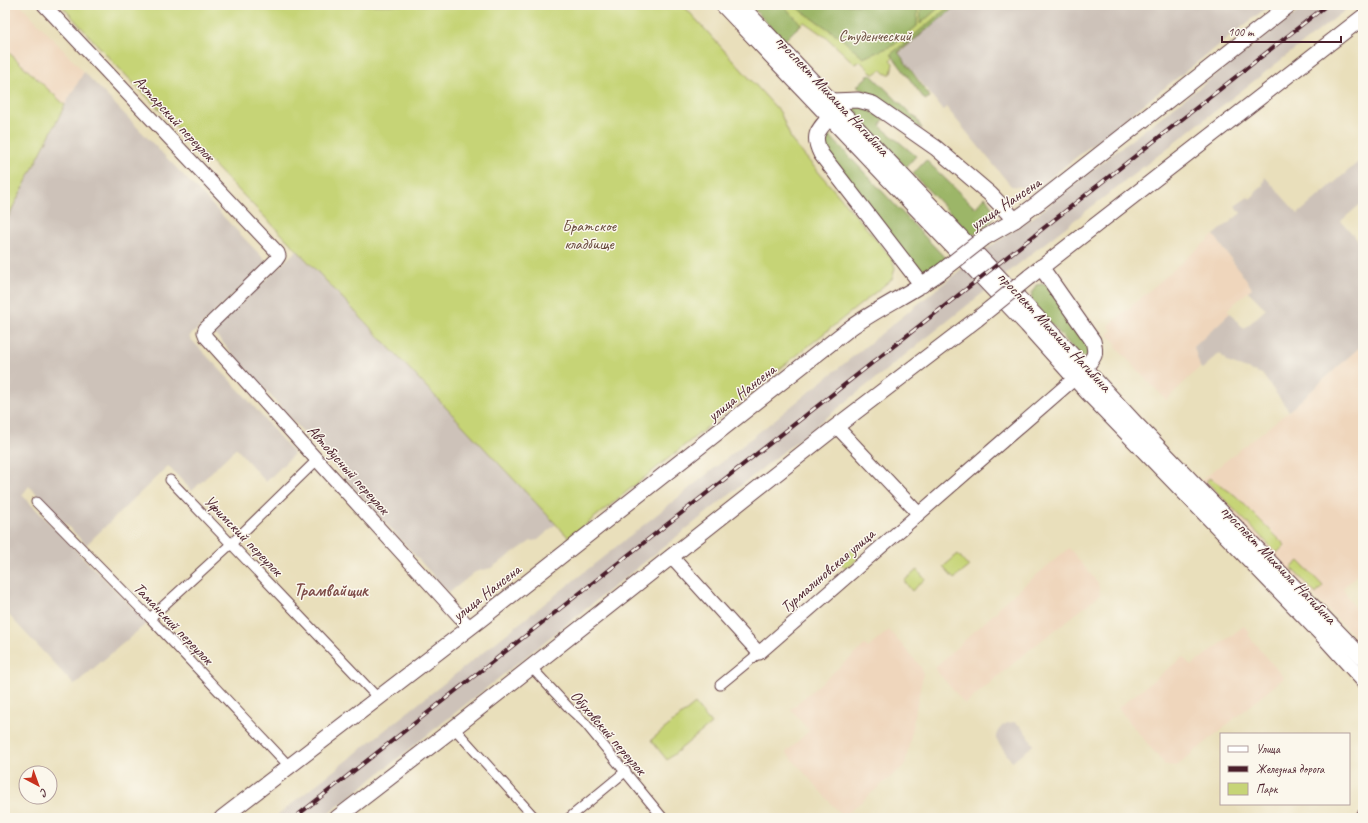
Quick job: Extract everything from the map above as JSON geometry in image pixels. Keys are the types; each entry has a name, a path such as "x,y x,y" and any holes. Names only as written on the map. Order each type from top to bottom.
{"main road":[{"name":"проспект Михаила Нагибина","path":"723,5 1027,325 1079,373 1363,658"},
{"name":"проспект Михаила Нагибина","path":"740,5 1036,316 1079,373 1363,680"},
{"name":"улица Нансена","path":"222,818 470,628 850,328 922,285 989,234 1015,220 1289,5"},
{"path":"337,818 454,728 836,426 977,319 1029,276 1363,18"},
{"path":"832,101 862,100 877,106 936,148 996,201 1015,220"},
{"path":"845,116 846,108 851,101"},
{"path":"829,118 820,128 816,136 817,146 821,154 922,285"},
{"path":"996,201 1013,207 1038,203"},
{"path":"989,234 999,215 996,201"},
{"path":"1041,267 1093,341 1096,350 1094,357 1079,373"}],"street":[{"name":"Ахтарский переулок","path":"44,5 278,253 278,259 205,329 204,332"},
{"name":"Автобусный переулок","path":"204,332 317,460 470,628"},
{"name":"Турмалиновская улица","path":"720,685 759,653 1079,373"},
{"path":"836,426 918,513"},
{"path":"150,618 231,544 317,460"},
{"name":"Уфимский переулок","path":"170,480 378,698"},
{"name":"Таманский переулок","path":"36,502 150,618 289,766"},
{"path":"671,556 759,653"},
{"name":"Обуховский переулок","path":"531,667 585,723 626,771 663,818"},
{"path":"454,728 535,818"},
{"path":"569,818 626,771"}],"shaded area":[{"path":"5,5 21,5 84,72 65,105 5,49"},
{"path":"957,5 1270,5 1037,188 1011,186 946,107 943,110 898,53"},
{"path":"1307,5 1352,5 1036,250 323,818 274,818 665,508 985,250 1035,216 1118,150"},
{"path":"84,72 267,262 189,337 243,394 294,454 266,482 236,448 192,491 168,466 86,545 29,486 22,495 147,623 74,685 5,611 5,223 65,105"},
{"path":"1363,158 1363,202 1341,221 1363,246 1363,344 1289,411 1262,374 1227,362 1220,353 1202,369 1194,347 1230,313 1244,329 1266,309 1248,291 1252,288 1214,235 1241,213 1235,206 1248,197 1250,199 1262,187 1265,177 1298,214"},
{"path":"1214,235 1252,288 1227,310 1230,313 1194,347 1200,367 1166,400 1115,346 1117,344 1108,335 1112,330 1108,326"},
{"path":"297,250 556,524 538,540 531,541 491,568 475,572 449,593 212,331"},
{"path":"1363,344 1363,569 1343,588 1356,611 1363,606 1363,652 1350,638 1353,635 1199,482 1289,411"},
{"path":"1069,548 1098,583 1100,595 1028,651 965,704 934,668 998,610 997,608"},
{"path":"1244,626 1250,633 1248,635 1284,678 1177,766 1165,765 1118,708 1183,657 1191,666"},
{"path":"889,630 921,667 923,674 905,765 843,817 786,752 809,731 791,709 865,645 868,648"},
{"path":"1014,722 1021,726 1034,745 1012,762 996,739 996,736 1003,725"}],"green space":[{"name":"Братское кладбище","path":"61,5 683,5 780,112 792,141 891,257 895,268 892,279 569,538 297,250 114,63"},
{"path":"750,5 783,5 801,24 784,41"},
{"name":"Студенческий","path":"753,5 957,5 890,60 893,63 891,74 886,74 881,69 874,75 860,61 855,64 827,38 804,22 785,39"},
{"path":"793,5 918,5 917,26 894,45 863,58 840,37"},
{"path":"921,5 942,5 920,24"},
{"path":"951,5 958,5 898,52 930,97 925,100 891,54"},
{"path":"5,49 65,105 5,223"},
{"path":"870,74 912,115 915,116 922,129 874,95 858,88 858,85"},
{"path":"862,106 884,119 880,126 916,156 906,167 852,111 856,107"},
{"path":"830,136 946,259 928,272 919,270 822,149 823,138"},
{"path":"926,160 975,208 985,197 992,208 992,221 972,236 913,174"},
{"path":"1036,285 1049,285 1091,348 1086,357 1079,355 1031,301 1032,293"},
{"path":"1210,478 1236,496 1285,545 1277,553 1206,481"},
{"path":"853,549 860,557 846,569 839,561"},
{"path":"958,554 969,567 954,579 943,567"},
{"path":"1299,561 1323,586 1316,594 1291,568"},
{"path":"917,570 925,579 912,591 904,581"},
{"path":"695,704 711,724 667,760 651,740"}],"railway":[{"path":"294,818 1327,5"}],"district":[{"name":"Трамвайщик","path":"331,590"}]}
